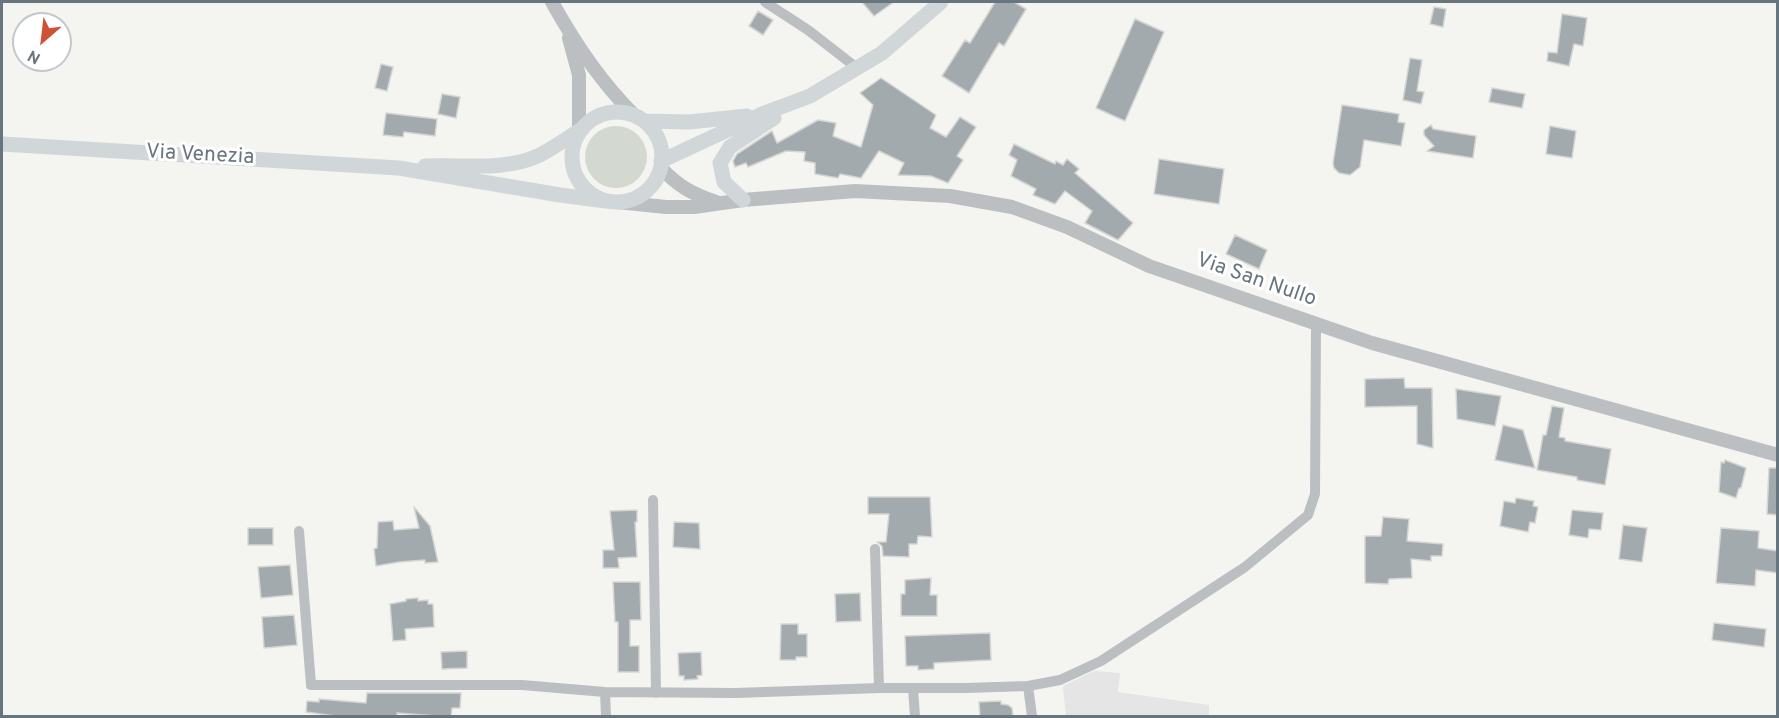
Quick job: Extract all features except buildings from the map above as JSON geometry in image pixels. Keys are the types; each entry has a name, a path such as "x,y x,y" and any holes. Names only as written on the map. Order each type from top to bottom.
{"main road":[{"path":"743,200 724,182 720,172 720,163 730,147 882,53 941,2"},
{"path":"661,164 762,114 810,96"},
{"path":"639,118 653,130 660,142 661,164 649,188 629,200 612,201 595,196 577,178 572,167 571,154 579,131 590,120 603,113 618,111 639,118 718,120 762,114"},
{"name":"Via Venezia","path":"399,168 447,165 485,167 510,164 539,155 579,131"},
{"name":"Via Venezia","path":"2,144 399,168 560,195 612,201"}],"street":[{"path":"552,2 599,76 639,118"},
{"path":"765,2 808,30 857,68"},
{"path":"565,25 579,75 579,131"},
{"name":"Via San Nullo","path":"661,164 677,185 718,203"},
{"name":"Via San Nullo","path":"612,201 694,207 743,200 855,191 950,196 1012,207 1067,227 1149,266 1372,343 1778,455"},
{"path":"299,531 311,685 522,686 605,692 736,693 1028,686 1060,680 1101,661 1245,567 1308,515 1315,495 1316,324"},
{"path":"653,500 656,693"},
{"path":"875,549 879,688"},
{"path":"1028,686 1032,717"},
{"path":"913,689 915,717"},
{"path":"605,692 606,717"}],"shaded area":[{"path":"610,126 622,126 638,135 645,145 647,157 645,169 638,179 622,188 610,188 599,183 590,174 585,163 585,151 590,140 599,131"},
{"path":"1094,671 1120,673 1118,692 1209,705 1209,716 1066,716 1063,686"}]}
